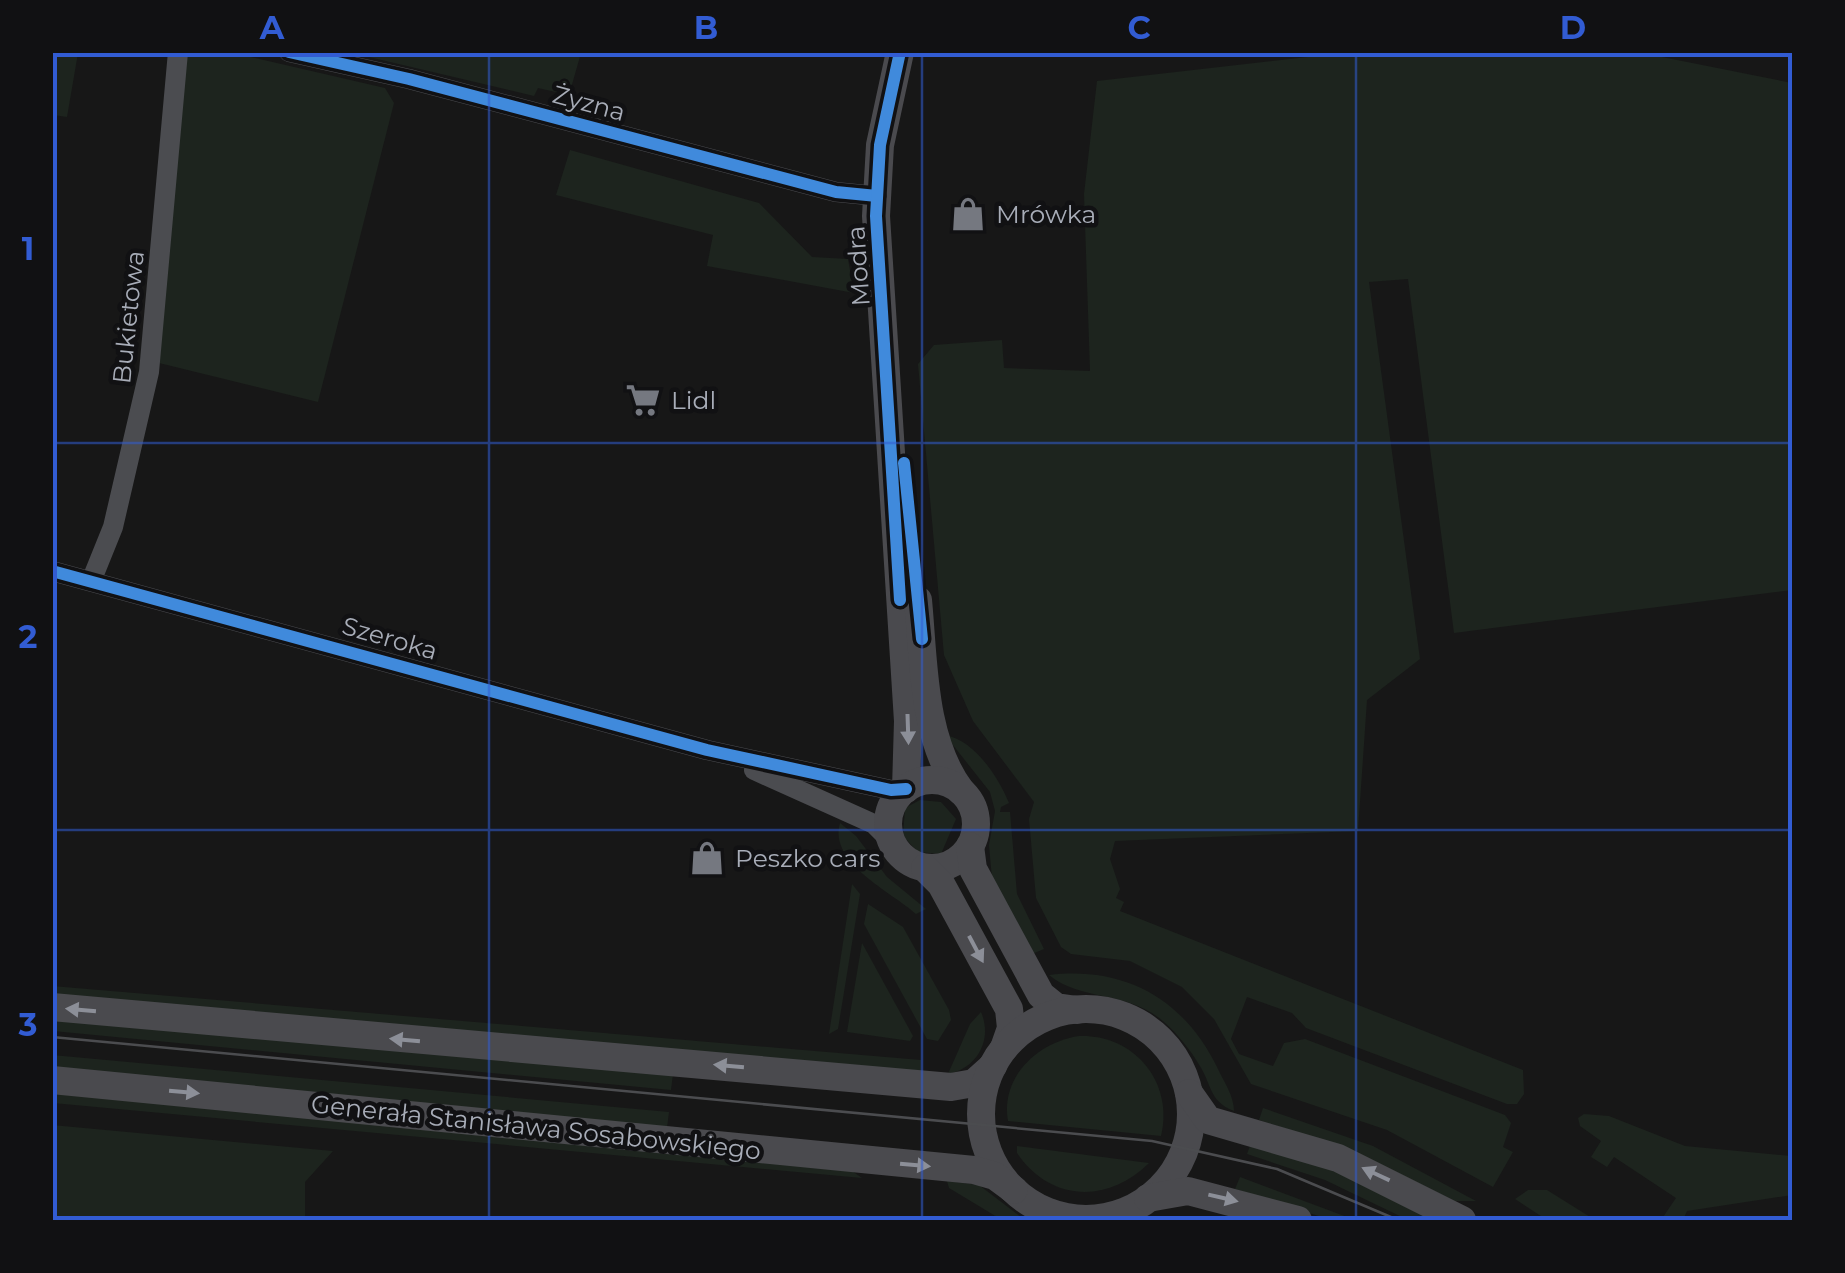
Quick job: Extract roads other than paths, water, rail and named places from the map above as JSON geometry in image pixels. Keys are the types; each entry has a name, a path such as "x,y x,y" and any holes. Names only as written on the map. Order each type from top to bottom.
{"main road":[{"name":"Modra","path":"900,52 883,126 876,196 908,732 906,789"},
{"name":"Modra","path":"887,359 911,506 930,711 941,755 961,791"},
{"path":"1298,1220 1188,1191 1131,1210 1084,1219 1052,1216 1014,1190 996,1168 984,1138 982,1102 1011,1028 1009,1009 941,884 925,868 902,857 892,842 890,811 906,789 933,780 961,791 976,819 970,846 973,869 1041,995 1056,1007 1116,1014 1150,1032 1176,1061 1204,1118 1338,1158 1462,1220"},
{"path":"925,868 955,862 970,846"},
{"path":"52,1008 951,1087 974,1083 1041,1020 1078,1010"},
{"name":"Generała Stanisława Sosabowskiego","path":"52,1080 974,1170 995,1176 1014,1190"},
{"path":"1131,1210 1168,1179 1182,1154 1190,1126 1186,1088"}],"street":[{"name":"Bukietowa","path":"92,579 113,526 150,372 178,52"},
{"name":"Żyzna","path":"289,52 409,79 836,192 876,196"},
{"name":"Szeroka","path":"52,571 716,752 891,790 906,789"},
{"name":"Szeroka","path":"716,752 874,824 892,842"}],"tram line":[{"path":"52,1037 1152,1141 1277,1169 1398,1220"}],"place":[{"name":"Mrówka","path":"968,214"},
{"name":"Lidl","path":"643,400"},
{"name":"Peszko cars","path":"707,858"}]}
